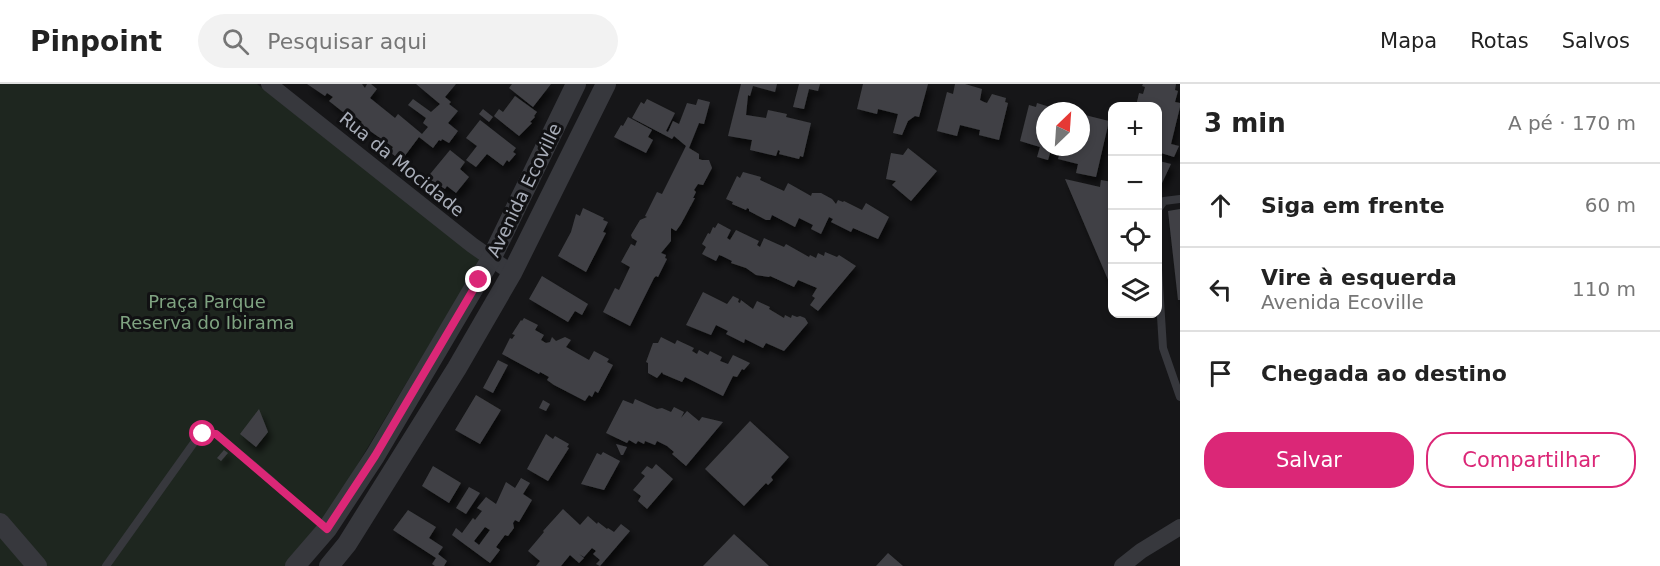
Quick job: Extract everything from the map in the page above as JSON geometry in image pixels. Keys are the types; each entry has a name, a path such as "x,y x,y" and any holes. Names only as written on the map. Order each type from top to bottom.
{"street":[{"name":"Rua da Mocidade","path":"269,84 491,259 512,273"},
{"name":"Avenida Ecoville","path":"295,566 327,529 375,456 491,259 576,84"},
{"name":"Avenida Ecoville","path":"329,566 347,544 445,388 512,273 606,84"},
{"path":"0,523 37,566"},
{"path":"1122,566 1180,526"}],"lane":[{"path":"1162,204 1164,201 1180,199"},
{"path":"1161,318 1163,348 1179,393"},
{"path":"106,566 198,437 203,434 216,434 274,483"}],"path":[{"path":"274,483 327,529"}],"green space":[{"name":"Praça Parque Reserva do Ibirama","path":"0,84 257,84 480,260 322,524 285,566 0,566"}],"building":[{"path":"307,84 362,84 365,88 367,84 371,84 377,89 370,98 395,118 398,114 422,134 428,127 423,123 426,118 408,105 413,99 431,112 440,104 416,84 456,84 445,97 451,102 449,104 458,111 448,123 458,131 449,143 442,139 433,148 419,137 401,161 390,152 393,147 360,124 362,122 356,117 353,120 329,101 333,97 327,93 325,96"},
{"path":"512,84 551,84 533,107 509,88"},
{"path":"741,84 777,84 775,92 753,86 750,96 748,95 746,115 766,118 768,110 811,123 803,157 800,156 799,159 779,154 778,150 776,156 750,150 752,140 728,136"},
{"path":"799,84 820,84 818,91 809,89 804,109 793,107"},
{"path":"863,84 928,84 919,117 915,116 908,121 902,135 893,133 898,114 878,109 877,114 857,109"},
{"path":"955,84 965,84 982,89 980,100 987,103 992,94 1006,98 1005,102 1008,103 999,140 979,135 980,130 960,125 957,136 937,131 947,92 953,94"},
{"path":"1143,84 1176,84 1175,90 1178,91 1175,102 1180,103 1180,107 1171,144 1179,146 1174,157 1162,153 1162,102 1137,102 1139,93 1143,94 1145,87 1142,86"},
{"path":"515,96 537,112 530,122 532,123 519,136 494,116 499,109 503,112"},
{"path":"647,99 675,113 666,131 668,132 673,121 679,124 687,103 696,105 698,99 710,102 704,124 699,123 689,148 699,154 699,159 709,160 712,168 703,185 698,184 694,190 696,192 693,198 695,198 681,224 676,231 671,228 671,241 661,253 666,255 667,259 658,277 654,278 630,326 603,312 615,288 619,290 630,267 621,262 631,244 635,246 637,241 631,235 640,220 647,217 645,216 657,192 662,194 686,146 674,136 672,139 632,118 641,102 644,104"},
{"path":"1029,105 1036,107 1036,146 1020,141"},
{"path":"483,109 493,117 489,122 479,114"},
{"path":"1090,116 1108,121 1096,177 1076,173 1078,164 1058,159 1059,156 1090,156"},
{"path":"628,117 652,130 648,137 653,140 646,153 614,137"},
{"path":"480,120 516,148 513,152 516,154 503,166 487,154 476,167 466,160 477,146 466,138"},
{"path":"908,148 937,171 911,201 892,185 896,181 886,179 891,153 903,155"},
{"path":"450,150 465,162 460,169 469,177 456,193 447,186 445,189 439,185 437,187 426,179"},
{"path":"1037,156 1049,156 1048,160"},
{"path":"1162,162 1171,164 1162,183"},
{"path":"743,172 761,177 760,180 784,191 788,183 811,196 812,193 821,193 836,204 838,200 844,201 862,210 866,203 889,217 878,239 853,228 851,232 831,222 833,219 829,217 821,234 811,229 813,225 799,218 795,227 772,215 770,220 766,220 749,209 746,210 732,204 733,202 726,199 737,176 740,178"},
{"path":"1065,179 1100,187 1101,180 1108,181 1108,280"},
{"path":"583,208 608,222 603,232 606,233 586,272 558,256 571,232 576,214 580,216"},
{"path":"1180,209 1180,300 1178,300 1168,211"},
{"path":"718,223 731,230 727,238 730,240 736,230 759,241 757,245 760,247 764,238 784,247 786,244 809,257 810,255 816,258 818,253 824,256 825,252 837,257 839,255 856,266 818,311 810,305 815,298 812,296 817,288 798,280 794,287 770,276 756,275 722,256 719,255 716,261 702,254 706,247 702,244 708,233 710,234"},
{"path":"542,276 588,304 582,315 575,311 568,322 529,299"},
{"path":"703,292 727,304 733,296 739,299 738,302 740,303 741,300 753,309 757,301 770,307 769,309 784,318 785,315 791,318 792,315 800,316 808,323 784,351 766,343 763,348 745,339 744,343 726,334 728,331 716,325 711,335 686,325"},
{"path":"524,318 538,325 535,330 544,335 541,340 546,343 550,342 552,337 556,341 565,337 571,340 566,347 589,360 594,351 609,359 607,362 613,365 598,393 595,391 592,397 589,395 585,401 554,385 547,380 549,377 502,354 510,338 512,339 515,335 512,334"},
{"path":"661,337 675,344 677,340 694,348 692,351 697,354 699,350 708,355 710,351 722,357 720,361 728,364 733,355 750,363 737,377 733,376 723,396 685,377 682,382 662,372 657,378 648,373 646,362 653,343 658,343"},
{"path":"498,360 508,365 493,393 483,388"},
{"path":"476,395 501,410 480,444 455,430"},
{"path":"635,399 657,409 662,408 671,412 674,407 684,412 681,418 687,411 699,421 702,417 723,422 686,466 672,454 674,452 657,441 655,445 645,441 644,444 638,441 636,444 629,440 627,443 606,433 623,400 633,404"},
{"path":"543,400 550,404 546,411 539,408"},
{"path":"259,409 268,432 256,447 240,434"},
{"path":"750,421 789,457 771,477 773,480 768,485 766,483 744,506 705,469"},
{"path":"546,434 569,444 567,447 569,448 548,481 527,469"},
{"path":"616,444 627,447 623,455 621,455"},
{"path":"224,450 228,453 221,461 217,458"},
{"path":"603,452 620,461 604,490 581,484 597,453 601,455"},
{"path":"656,464 673,479 647,509 638,501 641,496 633,490 645,476 641,473 647,466 652,469"},
{"path":"433,466 461,483 449,503 422,486"},
{"path":"521,478 530,483 523,494 532,500 519,522 515,520 514,528 496,547 500,550 490,563 452,535 456,528 462,533 473,518 475,520 482,511 477,508 486,497 496,504 506,482 515,488","holes":["485,527 490,530 479,545 474,541"]},
{"path":"469,487 480,493 466,514 456,508"},
{"path":"563,509 580,525 588,516 597,524 598,522 614,532 621,524 630,531 600,566 596,564 600,560 593,554 596,551 592,548 584,557 579,554 584,558 579,563 570,555 561,566 536,566 540,561 528,551"},
{"path":"408,510 436,527 429,538 443,547 438,554 447,561 444,566 432,564 436,558 393,530"},
{"path":"734,534 769,566 703,566"},
{"path":"888,553 903,566 876,566"}],"route":[{"path":"203,434 216,434 327,529 375,456 479,280"}]}
